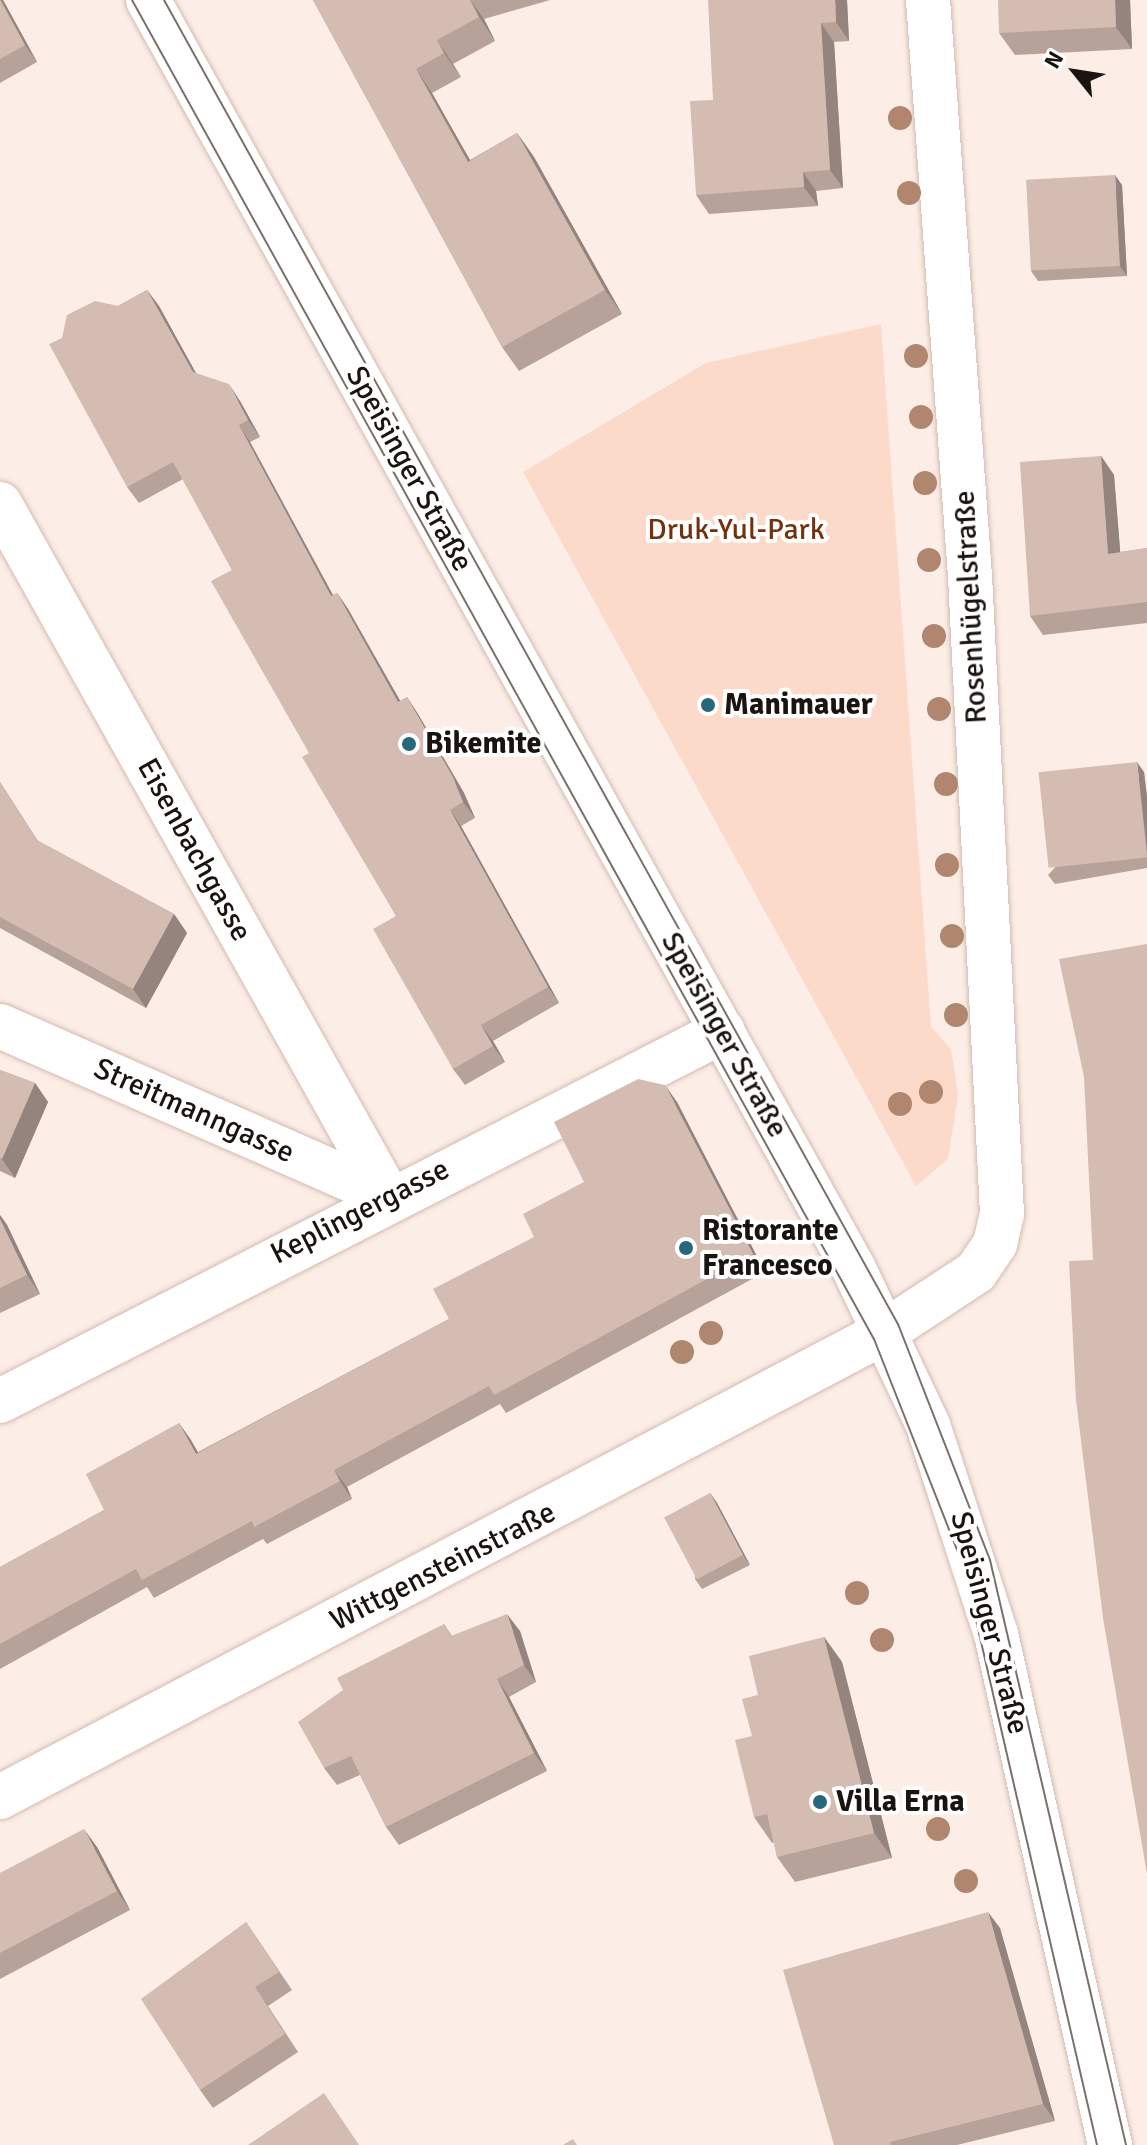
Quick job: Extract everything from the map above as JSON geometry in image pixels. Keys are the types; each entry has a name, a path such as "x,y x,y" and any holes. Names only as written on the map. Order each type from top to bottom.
{"main road":[{"name":"Speisinger Straße","path":"148,0 723,1031 883,1333 949,1481 996,1634 1110,2145"},
{"name":"Rosenhügelstraße","path":"928,0 970,576 1002,1214"},
{"name":"Eisenbachgasse","path":"0,504 388,1196"},
{"name":"Streitmanngasse","path":"0,1026 388,1196"},
{"name":"Keplingergasse","path":"0,1401 388,1196 723,1031"},
{"name":"Wittgensteinstraße","path":"0,1797 883,1333 976,1272 995,1244 1002,1214"}],"green space":[{"name":"Druk-Yul-Park","path":"881,324 931,1027 951,1049 958,1095 948,1159 916,1186 523,472 706,363"}],"building":[{"path":"0,0 25,45 0,59"},
{"path":"313,0 470,0 479,17 437,40 444,53 416,69 468,162 517,133 605,290 502,347"},
{"path":"708,0 835,0 836,22 821,23 830,170 803,172 804,187 696,195 690,101 713,100"},
{"path":"998,0 1115,0 1116,27 999,33"},
{"path":"1115,175 1120,266 1031,271 1026,180"},
{"path":"147,290 193,372 229,384 248,420 239,425 331,596 337,593 398,702 407,697 453,777 463,802 450,810 548,987 481,1025 493,1046 453,1069 373,929 396,916 302,757 309,753 211,581 232,570 173,462 127,487 49,344 62,338 67,315 95,301 118,306"},
{"path":"1101,456 1108,554 1147,548 1147,602 1030,616 1020,462"},
{"path":"1137,762 1147,857 1049,868 1039,772"},
{"path":"0,783 37,840 174,914 133,989 0,917"},
{"path":"1147,944 1147,1874 1103,1618 1076,1400 1069,1261 1093,1260 1084,1077 1059,959"},
{"path":"0,1070 35,1083 2,1159 0,1158"},
{"path":"638,1079 665,1085 753,1254 494,1395 489,1386 334,1470 340,1481 254,1527 252,1521 142,1580 136,1569 0,1644 0,1567 104,1510 86,1474 179,1423 196,1454 449,1319 433,1289 534,1237 523,1214 584,1182 554,1122"},
{"path":"0,1219 27,1275 0,1288"},
{"path":"710,1493 743,1555 697,1579 664,1517"},
{"path":"507,1614 524,1665 497,1679 534,1753 386,1827 351,1756 324,1768 298,1722 343,1690 337,1678 444,1624 451,1636"},
{"name":"Villa Erna","path":"824,1637 874,1833 777,1857 767,1814 754,1817 735,1740 752,1736 742,1699 758,1695 749,1656"},
{"path":"84,1829 117,1891 0,1953 0,1873"},
{"path":"988,1912 1043,2104 890,2142 891,2145 834,2145 783,1970"},
{"path":"246,1922 279,1972 255,1987 285,2034 200,2090 141,1999"},
{"path":"324,2093 359,2145 248,2145"},
{"path":"573,2139 577,2145 563,2145"}],"tram line":[{"path":"132,0 874,1339 964,1568 1097,2145"},
{"path":"164,0 898,1324 990,1560 1126,2145"}],"place":[{"name":"Manimauer","path":"708,705"},
{"name":"Bikemite","path":"409,744"},
{"name":"Ristorante Francesco","path":"686,1248"},
{"name":"Villa Erna","path":"820,1802"}]}
